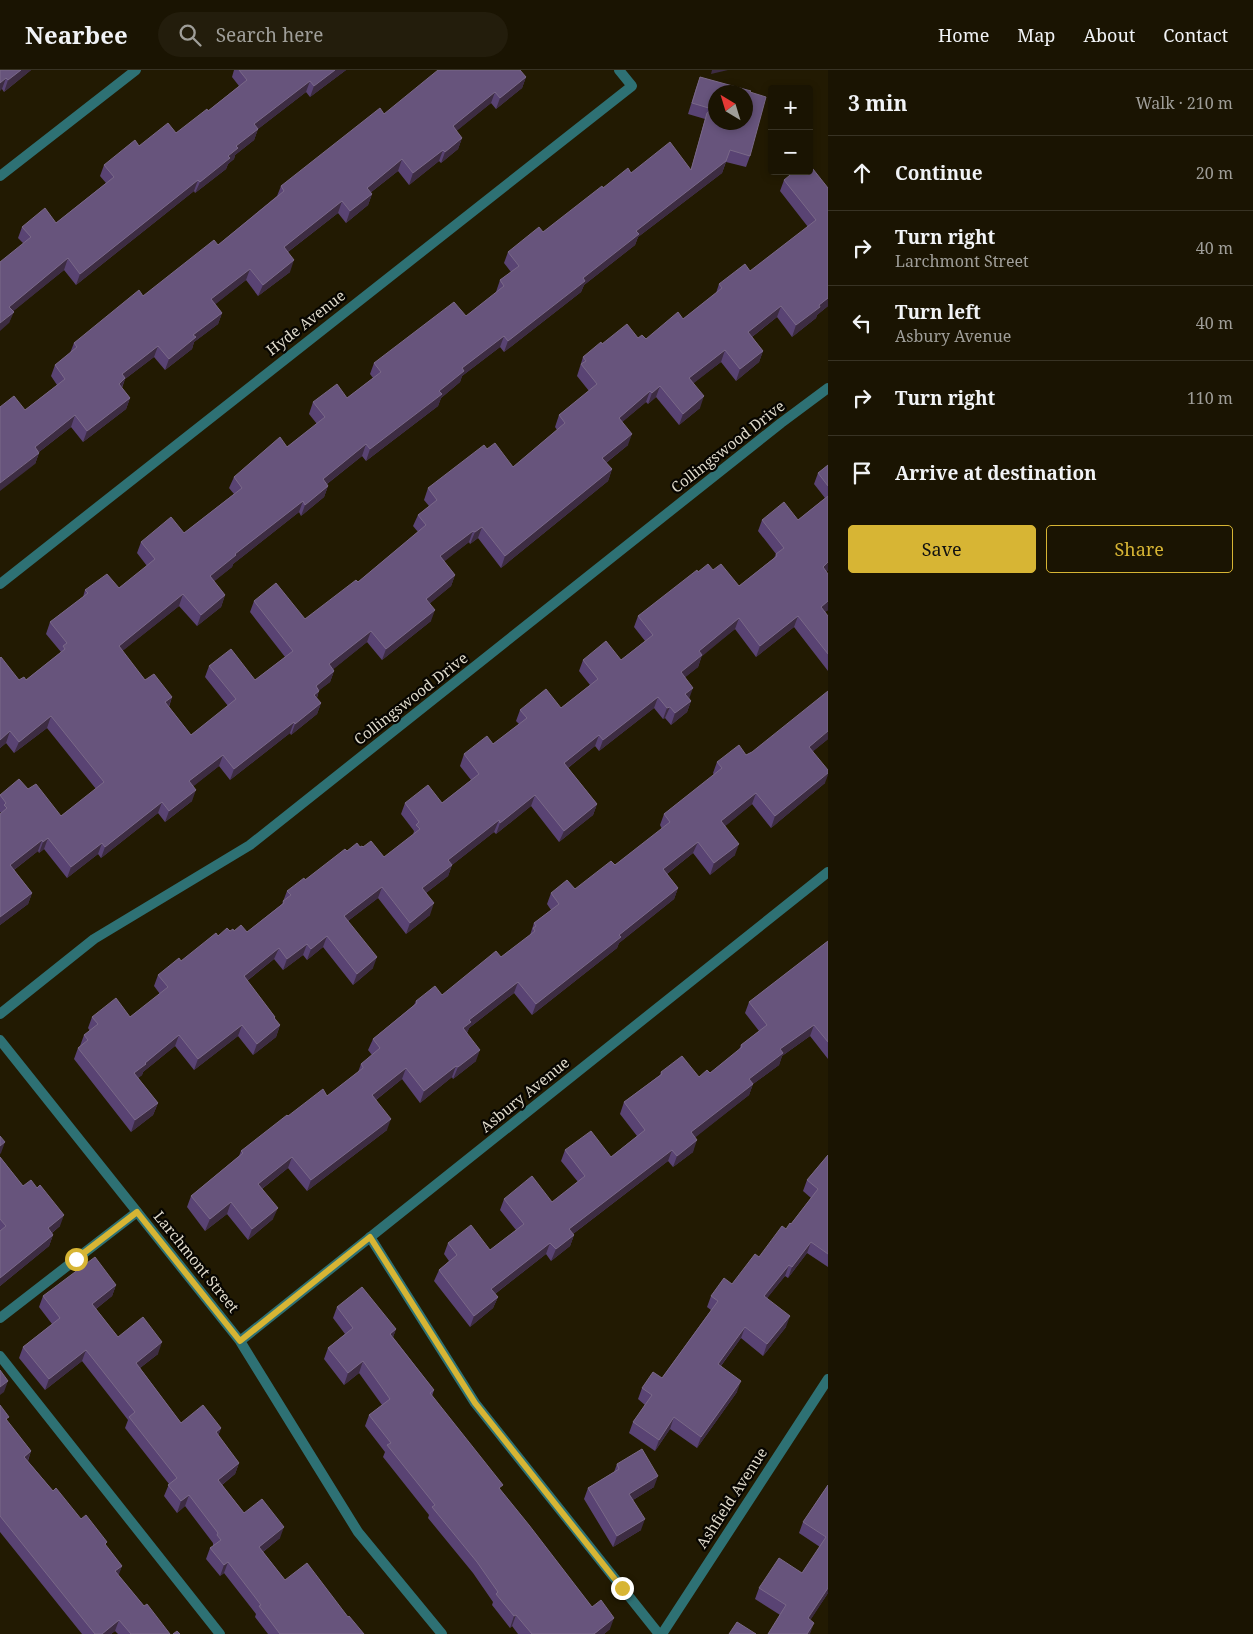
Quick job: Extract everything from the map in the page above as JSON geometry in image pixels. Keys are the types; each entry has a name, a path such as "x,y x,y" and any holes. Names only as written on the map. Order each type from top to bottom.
{"street":[{"path":"0,176 136,70"},
{"name":"Hyde Avenue","path":"0,584 632,86 619,70"},
{"name":"Collingswood Drive","path":"0,1014 94,938 250,845 828,388"},
{"name":"Asbury Avenue","path":"240,1341 828,872"},
{"name":"Larchmont Street","path":"0,1040 240,1341 358,1532 442,1634"},
{"path":"0,1318 137,1212"},
{"path":"370,1237 475,1403 660,1634"},
{"path":"0,1356 220,1634"},
{"name":"Ashfield Avenue","path":"660,1634 828,1379"}],"building":[{"path":"0,70 21,70 8,80 6,78 0,83"},
{"path":"239,70 335,70 314,86 310,81 254,124 258,129 236,146 238,148 228,156 230,158 200,182 198,180 80,274 68,258 9,307 14,312 0,323 0,262 31,237 22,227 45,208 56,223 114,177 104,165 135,140 139,146 168,123 176,133 207,109 208,111 247,80"},
{"path":"438,70 520,70 526,77 500,98 495,92 453,126 462,138 445,152 443,150 413,173 402,159 367,188 372,194 350,211 342,201 284,247 294,260 263,285 250,269 211,299 222,313 193,335 196,337 169,359 158,346 122,374 125,378 119,384 130,398 87,431 75,415 35,447 39,453 0,483 0,407 14,396 25,410 65,379 55,365 77,347 74,343 139,290 143,296 214,240 218,245 284,191 281,186 380,108 384,114"},
{"path":"700,77 729,85 708,85 708,108 692,103"},
{"path":"753,93 766,97 750,156 730,150 726,161 636,231 639,234 583,278 585,281 508,341 504,336 462,368 464,371 439,391 442,394 370,449 366,444 323,479 328,486 305,505 303,501 210,576 225,595 201,615 183,594 119,646 145,680 154,674 172,697 165,702 191,735 236,699 209,666 231,649 255,680 293,651 254,601 276,583 305,619 356,580 358,582 426,525 418,515 437,500 428,488 484,445 487,449 495,443 513,467 565,423 559,415 597,384 581,364 586,361 583,357 601,342 602,344 627,324 638,338 642,335 646,339 678,312 683,319 722,288 719,284 745,264 750,271 816,220 784,180 790,175 813,175 813,169 828,188 828,298 819,305 820,307 796,325 781,306 748,332 763,351 740,369 725,350 689,378 704,396 683,414 660,386 652,393 650,391 619,418 632,434 602,458 612,469 505,556 482,527 475,532 473,531 440,556 455,575 426,599 435,610 386,649 371,631 329,664 334,671 316,686 319,691 314,695 321,703 234,769 223,755 189,781 196,790 169,811 162,802 105,847 102,843 71,867 48,838 43,842 42,840 10,865 32,893 0,917 0,814 7,808 0,795 19,779 28,789 36,784 61,816 104,782 51,716 19,742 10,731 0,740 0,658 19,680 24,677 26,680 65,649 63,646 67,643 50,622 88,593 85,590 107,574 119,588 155,559 141,542 171,517 184,533 242,488 234,477 280,437 287,447 325,417 313,402 337,384 347,398 381,372 374,363 454,302 466,316 504,286 500,280 519,266 508,252 539,227 543,232 602,186 603,188 628,168 631,173 670,142 691,170 707,113 708,130 753,130"},
{"path":"828,465 828,486 818,473"},
{"path":"828,496 828,562 823,567 828,574 828,601 821,607 828,616 828,654 798,616 760,646 739,618 699,651 702,655 681,672 693,688 685,694 691,701 675,713 670,707 667,708 658,697 603,740 599,735 564,763 597,804 564,831 535,795 500,823 499,820 448,860 452,865 422,888 434,903 410,923 382,887 344,916 377,957 357,974 327,936 311,949 307,944 287,959 279,948 244,976 280,1025 257,1044 242,1025 198,1059 179,1035 134,1073 158,1103 135,1120 78,1048 88,1040 84,1035 98,1024 92,1017 116,998 130,1017 168,987 158,975 179,958 181,961 216,933 218,936 227,928 230,931 233,929 234,931 241,925 247,932 284,903 283,901 291,895 287,891 304,878 305,880 345,849 347,851 357,843 360,847 363,847 371,841 384,857 420,829 416,825 419,822 405,803 428,785 442,803 479,774 464,754 487,736 493,744 527,718 520,710 546,689 561,708 598,679 583,660 606,641 621,660 653,635 638,616 697,570 698,572 708,564 713,570 721,564 739,586 777,556 776,554 784,548 762,520 784,502 798,520"},
{"path":"828,691 828,731 809,747 828,770 828,773 775,816 756,793 721,821 739,844 714,863 698,842 663,869 678,888 619,935 621,937 536,1004 518,982 469,1020 471,1022 463,1028 480,1050 424,1091 406,1068 372,1095 391,1119 311,1180 292,1157 258,1184 278,1208 252,1229 231,1202 210,1219 191,1196 243,1153 241,1151 287,1115 323,1089 327,1096 363,1068 361,1064 380,1048 373,1039 435,986 442,995 496,951 501,957 535,931 533,928 536,926 534,923 559,904 551,893 567,880 575,889 611,861 615,865 670,822 664,814 722,768 717,762 739,745 746,755 752,752"},
{"path":"828,941 828,1042 814,1025 780,1049 783,1053 749,1079 753,1084 691,1132 697,1140 677,1156 672,1150 569,1229 574,1235 556,1249 550,1243 491,1289 498,1297 474,1316 439,1270 457,1255 448,1243 471,1225 490,1250 524,1224 504,1199 532,1176 552,1202 585,1176 565,1150 591,1131 611,1157 645,1130 624,1102 662,1074 661,1072 682,1056 699,1077 707,1070 710,1073 767,1025 749,1002"},
{"path":"0,1136 5,1142 0,1146"},
{"path":"828,1155 828,1254 811,1242 792,1267 789,1265 764,1296 790,1316 767,1344 745,1327 718,1364 741,1381 701,1437 674,1417 659,1440 633,1422 652,1395 642,1388 653,1372 662,1378 718,1301 711,1296 724,1278 732,1284 755,1254 759,1257 782,1226 786,1229 791,1224 818,1189 807,1180"},
{"path":"0,1157 23,1186 31,1180 37,1188 40,1185 64,1215 48,1228 53,1235 0,1278 0,1231 6,1226 0,1219"},
{"path":"95,1257 116,1285 92,1304 118,1337 143,1317 162,1342 136,1363 181,1423 203,1405 221,1428 216,1432 239,1463 218,1480 244,1513 262,1499 284,1527 259,1547 285,1580 307,1563 348,1617 364,1634 280,1634 259,1606 261,1605 228,1562 224,1565 210,1548 221,1540 217,1535 218,1533 189,1495 181,1501 168,1485 177,1478 129,1417 135,1412 86,1350 49,1379 23,1347 60,1318 43,1296"},
{"path":"362,1287 396,1329 390,1334 434,1390 430,1393 503,1485 499,1488 592,1607 601,1600 614,1618 594,1634 532,1634 496,1594 498,1592 477,1562 432,1507 435,1505 387,1445 391,1443 369,1415 390,1399 363,1361 348,1373 328,1348 353,1328 337,1307"},
{"path":"0,1370 8,1381 0,1387"},
{"path":"0,1405 9,1417 6,1419 31,1451 24,1457 53,1491 56,1488 81,1519 86,1515 107,1542 105,1544 122,1566 115,1571 144,1606 147,1604 170,1634 131,1634 119,1620 102,1634 95,1634 0,1516"},
{"path":"642,1449 658,1476 629,1494 645,1519 617,1536 588,1488 619,1469 617,1464"},
{"path":"828,1485 828,1588 808,1618 814,1623 807,1634 768,1634 786,1605 759,1588 779,1558 802,1573 826,1537 803,1522"},
{"path":"737,1622 756,1634 729,1634"}],"route":[{"path":"76,1259 137,1212 240,1341 370,1237 475,1403 622,1588"}]}
